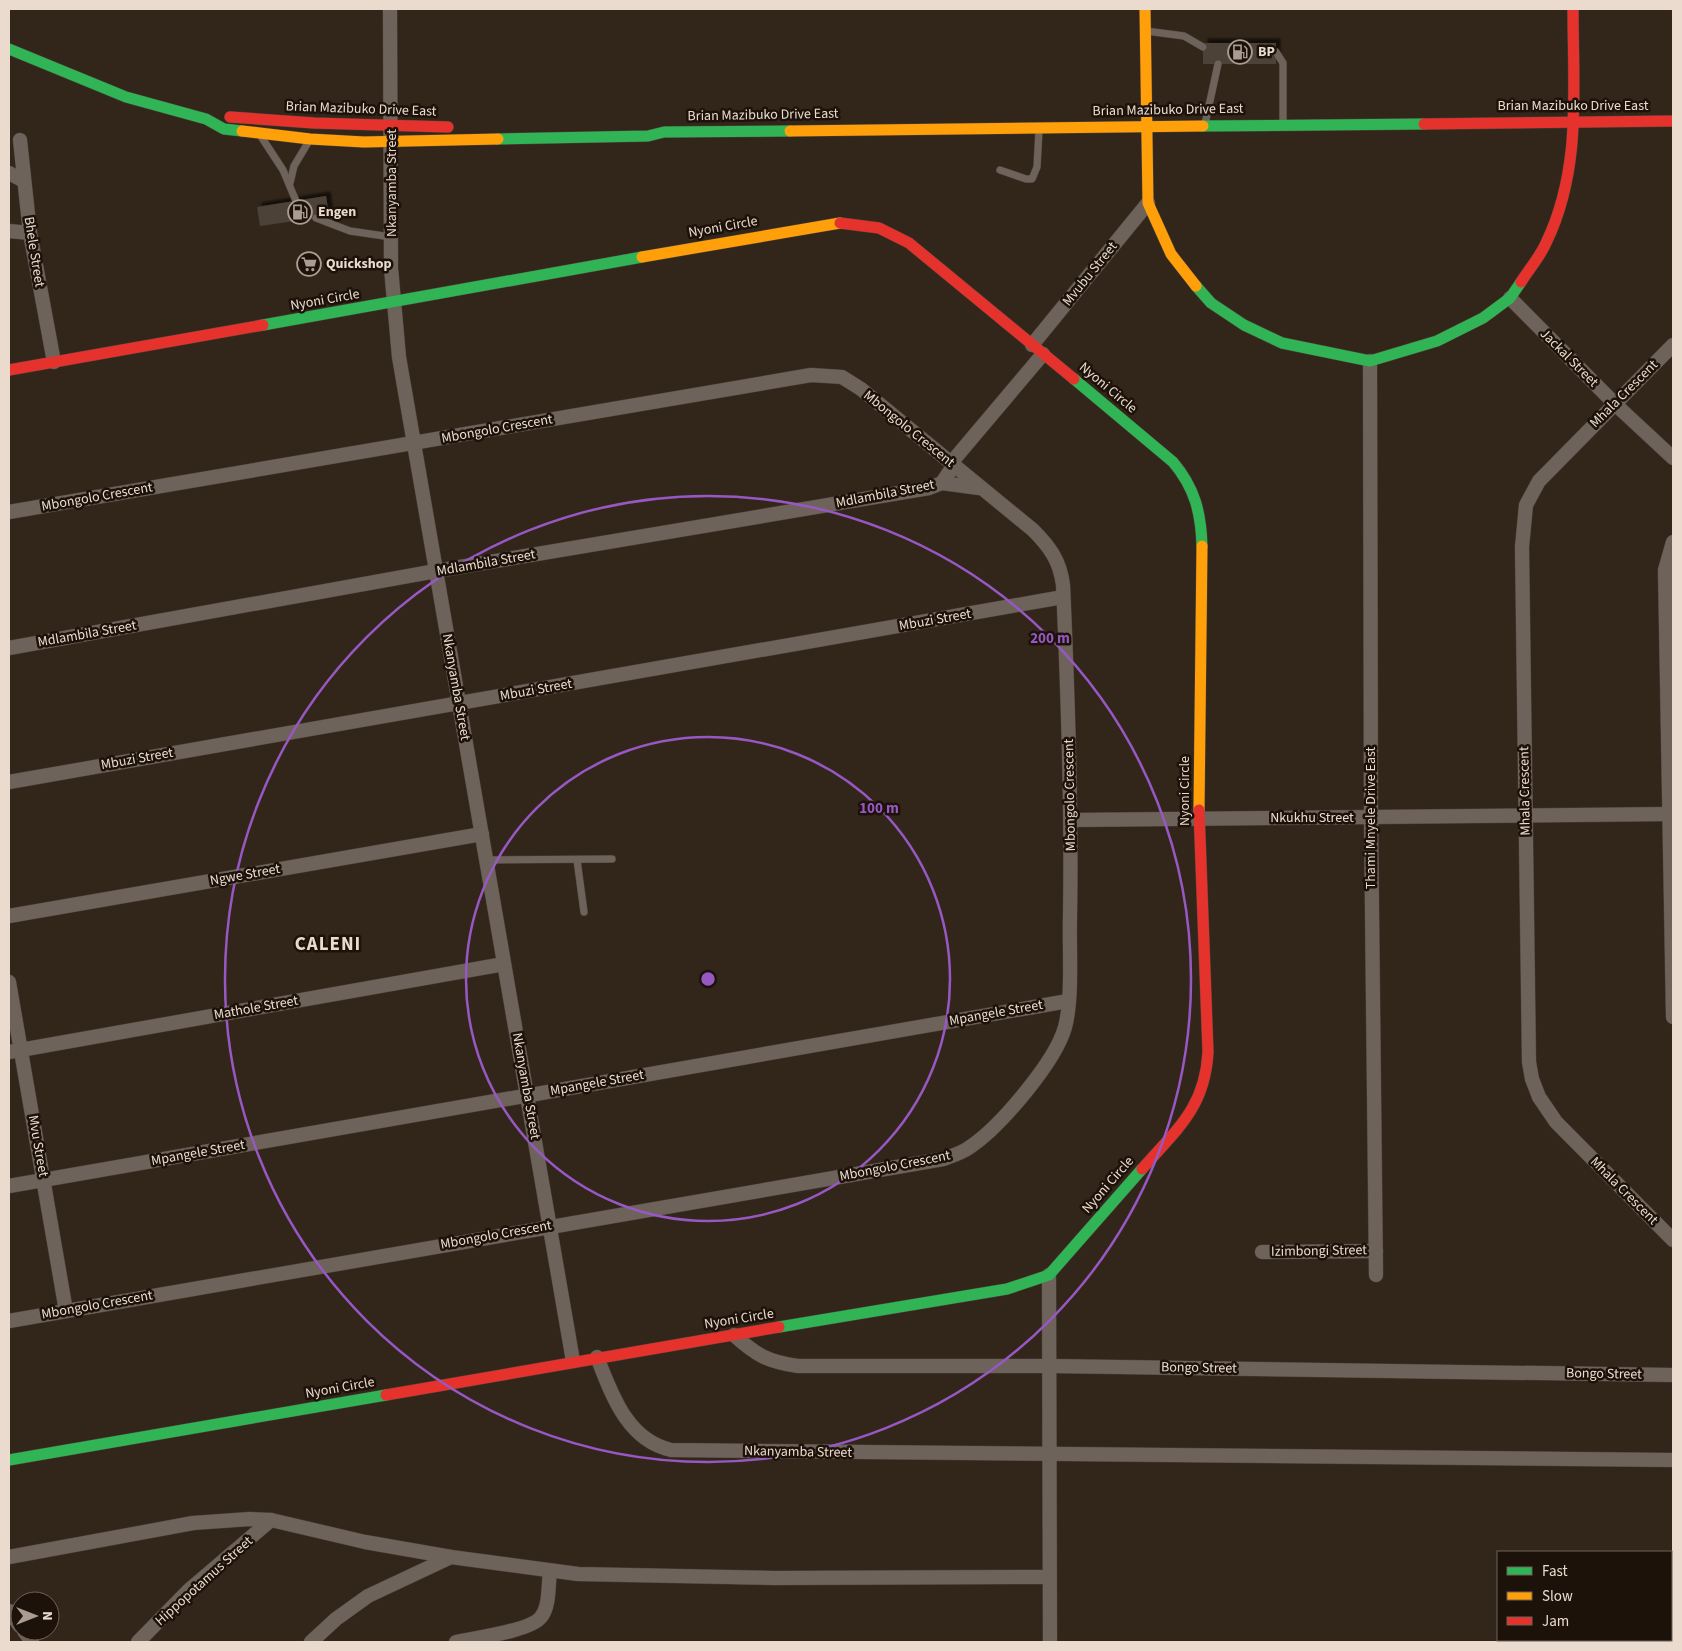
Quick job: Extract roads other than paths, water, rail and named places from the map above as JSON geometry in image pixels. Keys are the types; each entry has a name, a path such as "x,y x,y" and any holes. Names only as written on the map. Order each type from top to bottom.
{"street":[{"name":"Nkanyamba Street","path":"390,9 391,237 393,303 399,357 573,1361"},
{"path":"1145,9 1148,203 1159,229 1180,267 1211,303 1244,325 1282,343 1370,361 1437,341 1483,318 1510,298 1546,244 1559,215 1570,172 1574,122 1573,9"},
{"name":"Brian Mazibuko Drive East","path":"9,49 126,97 206,119 224,129 310,139 392,142 648,136 664,132 1283,123 1673,120"},
{"name":"Brian Mazibuko Drive East","path":"206,119 226,116 392,126 458,127"},
{"name":"Brian Mazibuko Drive East","path":"477,127 649,128 664,132"},
{"name":"Bhele Street","path":"20,140 30,233 54,362"},
{"path":"9,173 24,181"},
{"name":"Mvubu Street","path":"952,464 1148,203"},
{"name":"Nyoni Circle","path":"9,370 833,223 859,223 884,228 904,238 1173,462 1186,475 1198,497 1201,513 1202,545 1199,819 1208,1052 1207,1074 1203,1091 1188,1117 1049,1275 1024,1285 596,1357 132,1440 9,1460"},
{"path":"9,231 30,233"},
{"name":"Jackal Street","path":"1510,298 1615,404 1673,458"},
{"name":"Mhala Crescent","path":"1673,345 1540,481 1531,493 1526,506 1522,547 1529,1062 1532,1080 1539,1097 1556,1122 1673,1240"},
{"name":"Thami Mnyele Drive East","path":"1370,361 1371,818 1376,1275"},
{"name":"Mbongolo Crescent","path":"9,512 810,375 842,377 861,389 1033,530 1053,552 1061,572 1063,597 1072,820 1068,1001 1065,1026 1051,1059 1011,1107 981,1139 963,1152 933,1161 9,1321"},
{"name":"Mdlambila Street","path":"9,648 436,571 921,490 942,483 952,464"},
{"path":"942,483 981,488"},
{"path":"1673,542 1664,570 1671,814 1673,1017"},
{"name":"Mbuzi Street","path":"9,782 1063,597"},
{"name":"Nkukhu Street","path":"1072,820 1671,814"},
{"name":"Ngwe Street","path":"9,916 482,834"},
{"name":"Mathole Street","path":"14,1051 504,964"},
{"name":"Mvu Street","path":"9,982 14,1051 44,1179 66,1310"},
{"name":"Mpangele Street","path":"9,1186 1068,1001"},
{"name":"Izimbongi Street","path":"1262,1252 1376,1251"},
{"path":"1049,1275 1050,1642"},
{"name":"Bongo Street","path":"734,1335 753,1352 765,1359 798,1366 1050,1366 1673,1375"},
{"name":"Nkanyamba Street","path":"596,1357 622,1413 633,1428 651,1443 671,1450 1673,1460"},
{"path":"9,1557 193,1523 230,1519 271,1520 365,1542 451,1557 550,1571 704,1577 1049,1577"},
{"name":"Hippopotamus Street","path":"138,1642 189,1590 271,1520"},
{"path":"311,1642 336,1619 368,1596 451,1557"},
{"path":"456,1642 523,1627 538,1620 545,1609 550,1571"},
{"path":"1575,1642 1604,1641"}],"lane":[{"path":"1146,31 1184,36 1203,47"},
{"path":"1276,52 1283,63 1283,123"},
{"path":"1205,125 1218,64"},
{"path":"1000,170 1026,179 1032,178 1037,167 1039,127"},
{"path":"257,133 277,159 290,183 296,201"},
{"path":"290,183 294,166 310,139"},
{"path":"316,218 350,231 391,237"},
{"path":"486,860 612,858"},
{"path":"577,860 584,912"}],"place":[{"name":"BP","path":"1240,52"},
{"name":"Engen","path":"300,212"},
{"name":"Quickshop","path":"309,264"}],"district":[{"name":"CALENI","path":"328,944"}]}
